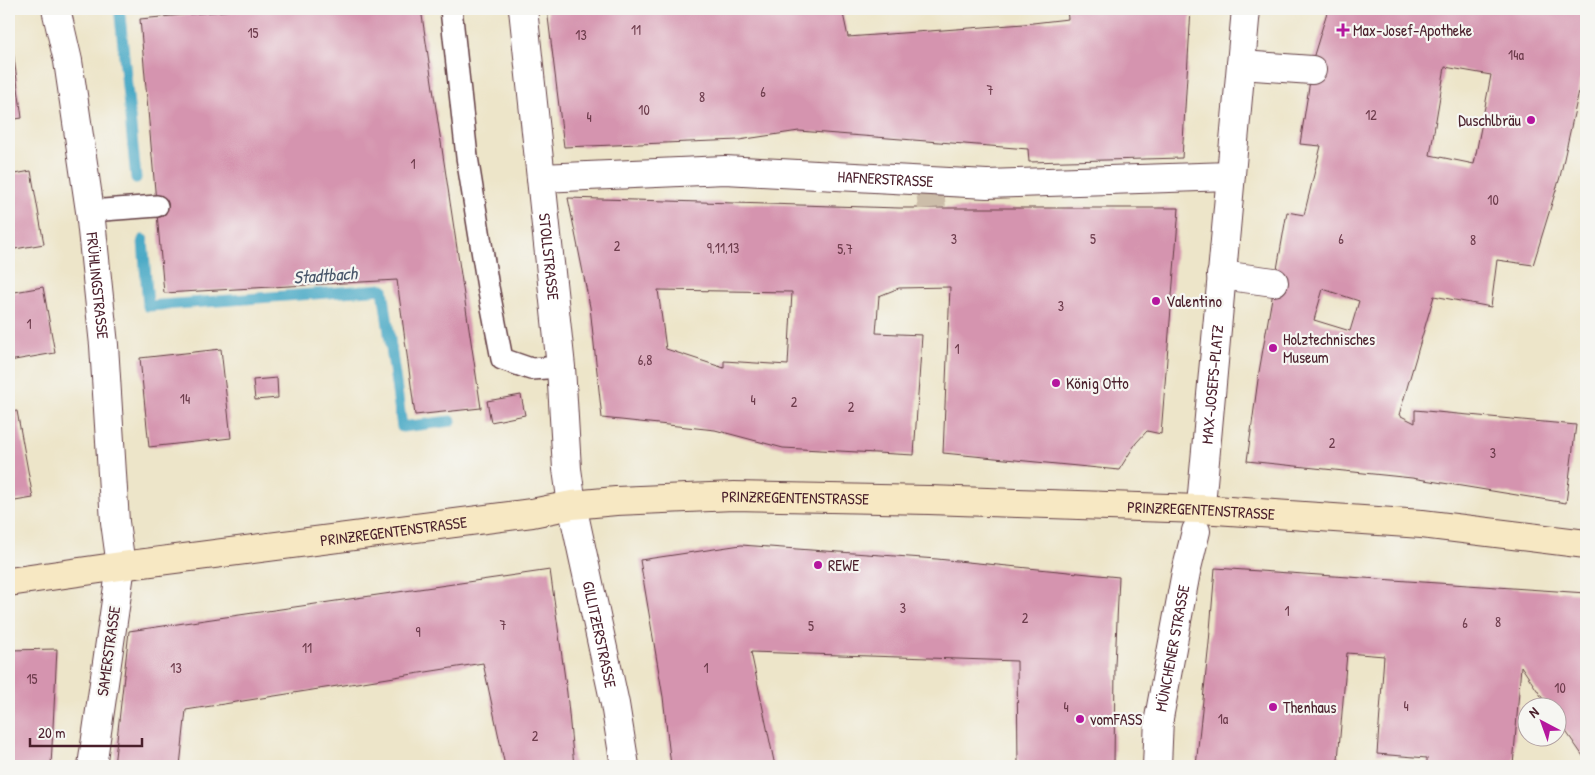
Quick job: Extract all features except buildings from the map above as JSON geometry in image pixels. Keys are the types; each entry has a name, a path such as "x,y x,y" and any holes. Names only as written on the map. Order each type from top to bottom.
{"main road":[{"name":"PRINZREGENTENSTRASSE","path":"9,582 532,513 572,505 616,501 734,496 939,500 1190,509 1422,524 1586,544"}],"street":[{"name":"FRÜHLINGSTRASSE","path":"56,9 68,61 90,211 104,345 115,522 121,566"},
{"name":"STOLLSTRASSE","path":"523,9 561,367 567,469 572,505"},
{"name":"MAX-JOSEFS-PLATZ","path":"1202,494 1246,9"},
{"path":"1241,65 1312,70"},
{"name":"HAFNERSTRASSE","path":"541,178 725,170 987,184 1230,176"},
{"path":"1221,275 1274,282"},
{"name":"GILLITZERSTRASSE","path":"572,505 616,704 625,766"},
{"name":"MÜNCHENER STRASSE","path":"1157,766 1159,718 1186,572 1196,531"},
{"name":"SAMERSTRASSE","path":"92,766 121,566"}],"lane":[{"path":"451,9 467,157 488,287 502,359 531,369 561,367"},
{"path":"90,211 157,206"}],"waterway":[{"name":"Stadtbach","path":"120,15 136,178"},
{"name":"Stadtbach","path":"143,240 148,306 383,289 402,427 451,421"}],"tunnel":[{"path":"929,180 932,209"}],"place":[{"name":"Max-Josef-Apotheke","path":"1343,30"},
{"name":"Duschlbräu","path":"1531,120"},
{"name":"Valentino","path":"1156,301"},
{"name":"Holztechnisches Museum","path":"1273,348"},
{"name":"König Otto","path":"1056,383"},
{"name":"REWE","path":"818,565"},
{"name":"Thenhaus","path":"1273,707"},
{"name":"vomFASS","path":"1080,719"}]}
